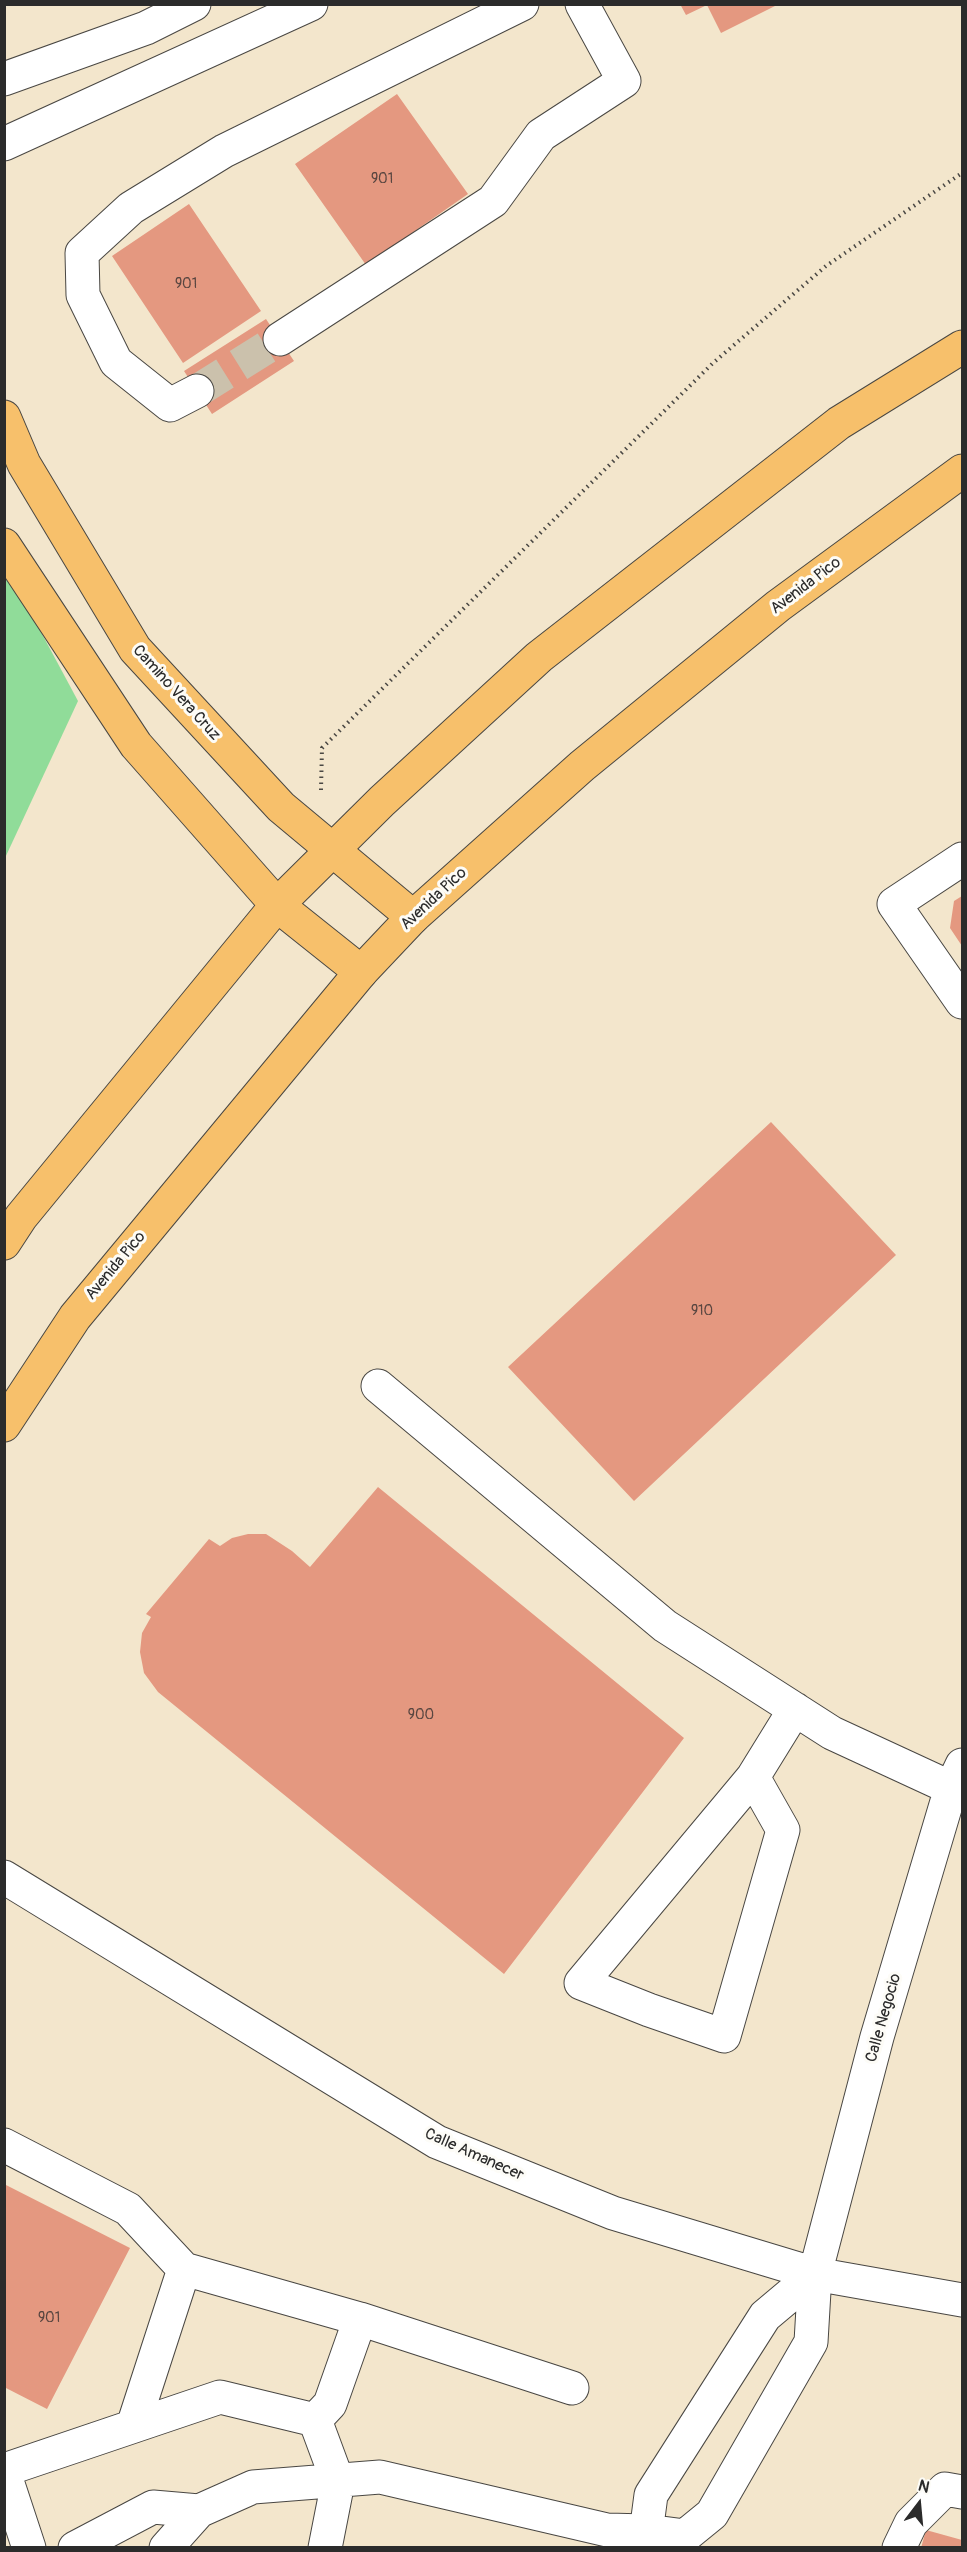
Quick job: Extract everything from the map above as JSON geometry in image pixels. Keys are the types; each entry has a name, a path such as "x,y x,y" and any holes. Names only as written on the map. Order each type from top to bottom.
{"main road":[{"path":"4,1243 21,1217 277,905 332,849 539,657 839,423 963,347"},
{"name":"Camino Vera Cruz","path":"4,417 24,464 135,649 282,807 413,917"},
{"name":"Avenida Pico","path":"4,1425 75,1317 361,972 413,917 582,766 769,613 963,471"},
{"path":"4,545 136,745 277,905 361,972"}],"street":[{"path":"4,78 146,28 194,4"},
{"path":"4,144 311,4"},
{"path":"197,391 170,405 116,362 83,295 82,253 131,208 225,151 522,4"},
{"path":"280,339 493,201 541,135 624,81 582,4"},
{"path":"963,859 894,904 963,1002"},
{"path":"378,1386 665,1626 832,1733 957,1776"},
{"path":"753,1777 783,1830 724,2036 581,1983 753,1777 795,1709"},
{"name":"Calle Negocio","path":"199,2511 253,2487 380,2477 646,2539 685,2536 712,2514 812,2342 815,2274 877,2037 957,1776"},
{"name":"Calle Amanecer","path":"4,1876 437,2142 613,2213 815,2274 963,2300"},
{"path":"4,2145 128,2209 184,2269 360,2319 572,2388"},
{"path":"133,2426 184,2269"},
{"path":"646,2539 651,2495 758,2325 765,2316 815,2274"},
{"path":"315,2420 330,2404 360,2319"},
{"path":"29,2547 4,2471 220,2397 315,2420"},
{"path":"315,2420 338,2482 324,2547"},
{"path":"899,2547 910,2523 945,2489 963,2492"},
{"path":"75,2547 153,2507 199,2511"},
{"path":"166,2547 199,2511"}],"path":[{"path":"332,849 320,784 322,748 713,363 826,266 963,172"}],"green space":[{"path":"5,565 78,701 5,858"}],"building":[{"path":"680,4 779,4 721,33 707,5 686,15"},
{"path":"397,94 468,194 366,265 295,164"},
{"path":"189,204 261,311 183,363 112,256"},
{"path":"266,319 294,361 212,414 184,371"},
{"path":"962,896 962,946 950,928 954,901"},
{"path":"771,1122 896,1255 634,1501 508,1367"},
{"path":"378,1487 684,1738 504,1974 158,1692 144,1673 140,1652 142,1633 151,1617 146,1614 209,1539 220,1546 232,1538 248,1534 266,1534 292,1551 310,1567"},
{"path":"4,2184 130,2248 47,2409 4,2387"},
{"path":"926,2530 962,2540 962,2548 921,2548"}],"tunnel":[{"path":"197,391 280,339"}]}
